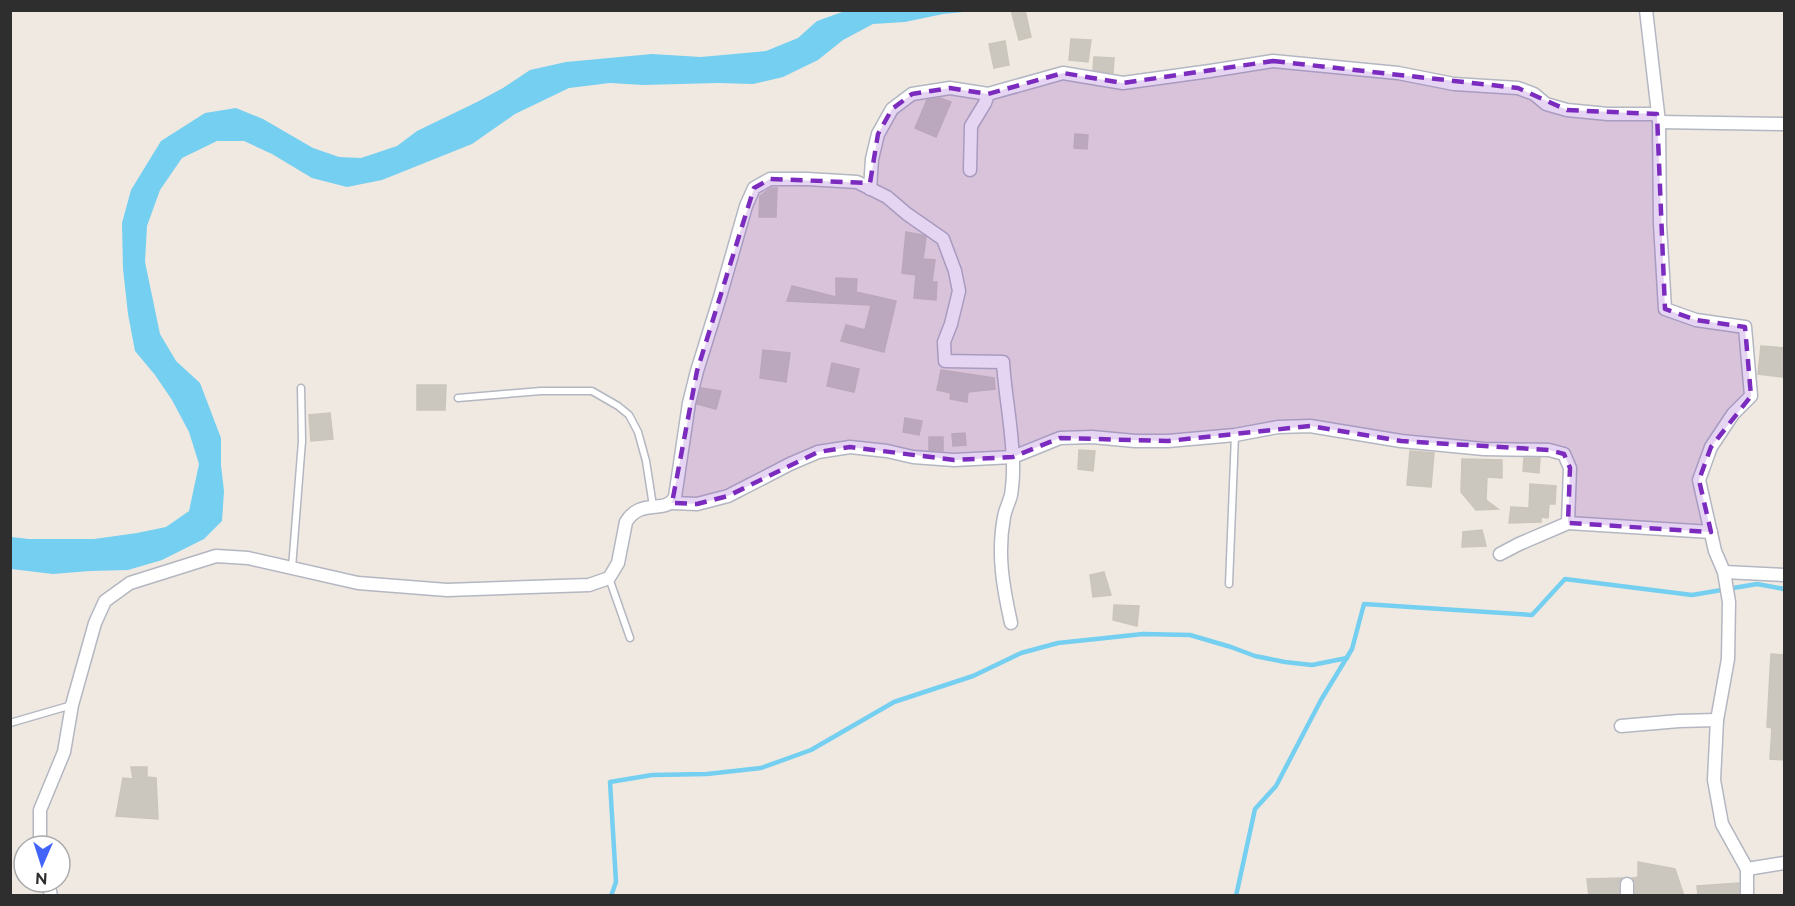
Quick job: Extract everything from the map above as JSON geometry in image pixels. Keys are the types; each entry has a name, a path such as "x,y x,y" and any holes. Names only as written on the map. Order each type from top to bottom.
{"street":[{"path":"1646,10 1658,118 1660,224 1665,309 1696,320 1745,327 1750,396 1733,414 1711,447 1699,480 1710,532 1730,602 1728,659 1717,720 1714,780 1722,824 1747,869 1747,896"},
{"path":"870,189 872,159 878,134 892,109 912,94 950,88 988,93 1063,73 1123,83 1272,61 1398,73 1454,84 1518,88 1534,94 1546,104 1567,110 1658,118 1785,124"},
{"path":"970,170 971,126 985,104 988,93"},
{"path":"672,503 675,497 689,403 697,371 746,206 754,188 770,179 857,182 887,197 943,239 955,271 959,291 944,342 945,361 1003,362 1004,391 1013,457 1011,495 1004,516 1001,547 1002,578 1011,623"},
{"path":"40,834 40,810 64,753 72,705 98,616 105,601 129,583 216,556 248,558 358,583 447,590 588,585 609,578 618,563 626,522 637,510 653,506 667,506 672,503 697,504 728,496 818,452 850,447 913,457 954,460 1013,457 1060,438 1092,437 1168,441 1235,435 1278,427 1310,426 1401,441 1484,449 1549,450 1564,454 1570,468 1568,523"},
{"path":"1500,554 1519,543 1568,523 1710,532"},
{"path":"1725,578 1785,575"},
{"path":"1621,726 1717,720"},
{"path":"1747,869 1785,863"}],"lane":[{"path":"292,567 302,441 301,388"},
{"path":"458,398 541,391 592,391 618,406 628,415 638,432 646,461 653,506"},
{"path":"1229,584 1235,435"},
{"path":"609,578 630,638"},
{"path":"10,723 72,705"}],"highlighted area":[{"path":"1273,61 1518,88 1567,110 1657,114 1665,309 1696,320 1745,327 1751,396 1711,447 1699,480 1711,532 1568,523 1570,468 1564,454 1549,450 1401,441 1310,426 1168,441 1060,438 1013,457 954,460 850,447 818,452 728,496 697,504 672,503 697,371 754,188 770,179 870,183 878,134 892,109 912,94 950,88 988,94 1063,73 1123,83"}],"water":[{"path":"845,11 974,11 943,14 905,22 873,24 843,40 818,60 783,77 753,84 610,83 569,88 515,114 472,144 382,180 347,187 312,178 272,154 244,141 217,141 182,158 160,190 147,226 145,262 160,334 176,361 200,383 221,438 224,491 222,521 204,539 162,560 128,570 53,574 11,569 11,537 94,539 137,533 166,527 189,511 199,464 189,432 172,400 135,351 123,269 122,223 131,190 161,141 205,113 236,108 263,119 313,148 339,157 361,158 397,146 417,131 503,88 530,70 566,62 652,54 701,57 766,51 798,38 817,21"}],"building":[{"path":"1011,10 1025,10 1031,37 1019,40"},
{"path":"1071,39 1091,40 1088,62 1069,60"},
{"path":"1005,41 1009,65 994,68 989,44"},
{"path":"1094,57 1114,58 1113,73 1093,70"},
{"path":"940,98 951,102 936,137 915,128 927,100"},
{"path":"1075,134 1088,135 1087,149 1074,148"},
{"path":"771,188 777,188 776,217 759,217 760,196"},
{"path":"906,232 926,237 923,259 935,260 932,282 937,282 936,300 914,298 916,275 902,273"},
{"path":"836,278 857,279 856,292 896,301 884,352 841,341 846,325 865,330 871,305 787,301 792,286 836,297"},
{"path":"1761,346 1785,348 1783,377 1758,374"},
{"path":"763,350 790,353 786,382 760,378"},
{"path":"832,363 859,369 854,392 827,386"},
{"path":"941,370 994,378 995,389 968,392 967,402 950,399 951,393 937,390"},
{"path":"417,385 446,385 445,410 417,410"},
{"path":"701,388 721,391 716,409 697,404"},
{"path":"330,413 333,439 311,441 309,415"},
{"path":"905,418 922,421 919,435 903,432"},
{"path":"965,433 966,445 953,446 952,434"},
{"path":"929,437 943,437 943,451 929,450"},
{"path":"1079,450 1095,451 1093,471 1078,469"},
{"path":"1410,451 1434,453 1431,487 1407,485"},
{"path":"1524,458 1540,458 1539,473 1523,471"},
{"path":"1462,459 1502,460 1502,478 1487,477 1486,500 1498,509 1476,510 1461,492"},
{"path":"1530,484 1556,486 1555,504 1549,504 1548,518 1541,517 1541,522 1509,523 1511,507 1529,508"},
{"path":"1482,530 1486,546 1462,547 1463,532"},
{"path":"1104,572 1111,595 1093,597 1090,575"},
{"path":"1114,605 1139,606 1137,626 1113,620"},
{"path":"1771,654 1785,655 1785,760 1770,759 1772,728 1767,727"},
{"path":"131,767 147,767 147,777 156,778 158,819 116,816 123,778 133,779"},
{"path":"1638,862 1675,869 1684,896 1635,896 1635,883 1632,878 1638,877"},
{"path":"1622,878 1619,883 1619,896 1589,896 1587,879"},
{"path":"1739,883 1739,896 1698,896 1697,886"}],"waterway":[{"path":"1236,896 1255,809 1276,786 1321,700 1352,649 1364,604 1532,615 1565,579 1692,595 1757,584 1784,589"},
{"path":"611,896 616,882 610,782 652,775 707,774 761,768 811,750 894,702 973,676 1021,653 1058,643 1143,634 1190,635 1255,656 1285,662 1312,665 1347,658"}]}
